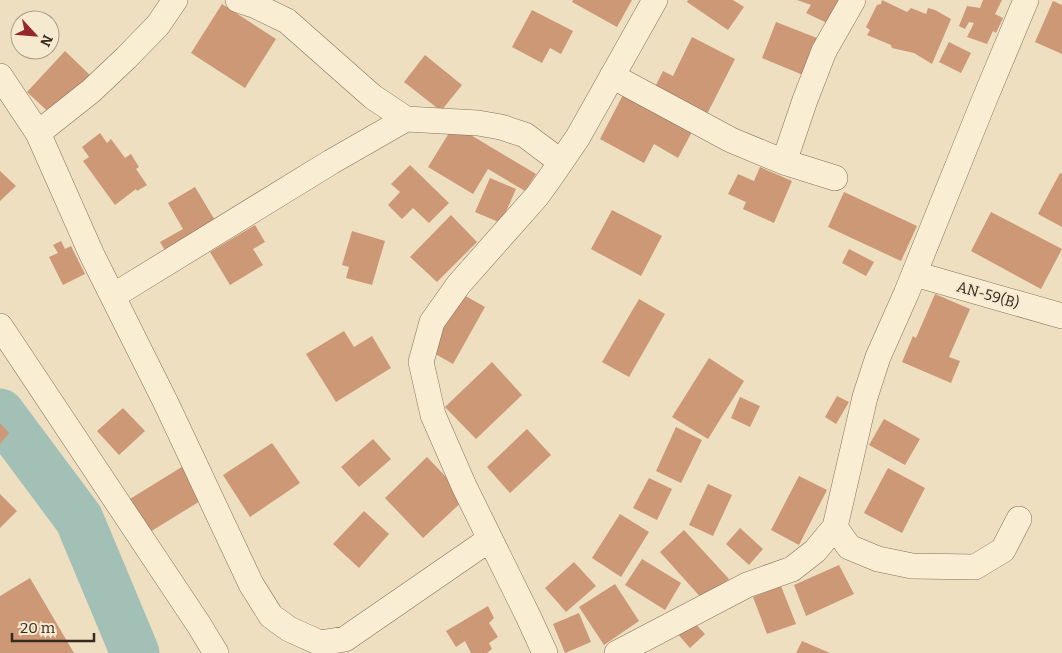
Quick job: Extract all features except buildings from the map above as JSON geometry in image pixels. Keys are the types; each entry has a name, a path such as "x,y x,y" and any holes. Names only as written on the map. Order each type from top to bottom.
{"street":[{"path":"38,132 91,91 126,58 158,25 175,0"},
{"path":"238,0 256,6 287,21 373,97 406,119 478,123 501,127 525,135 561,162"},
{"path":"545,653 464,486 433,415 421,362 432,322 460,284 537,196 561,162 578,137 655,0"},
{"path":"784,162 824,52 853,0"},
{"path":"617,653 747,585 792,569 815,551 835,527 865,397 878,357 1026,0"},
{"path":"0,76 38,132 92,255 166,403 250,584 271,616 289,629 320,643 345,640 490,539"},
{"path":"612,76 731,140 784,162 835,178"},
{"path":"113,296 406,119"},
{"name":"AN-59(B)","path":"914,274 1062,316"},
{"path":"0,326 216,653"},
{"path":"835,527 849,547 878,559 912,566 975,567 1004,550 1019,519"}],"waterway":[{"path":"0,413 79,519 135,653"}]}
